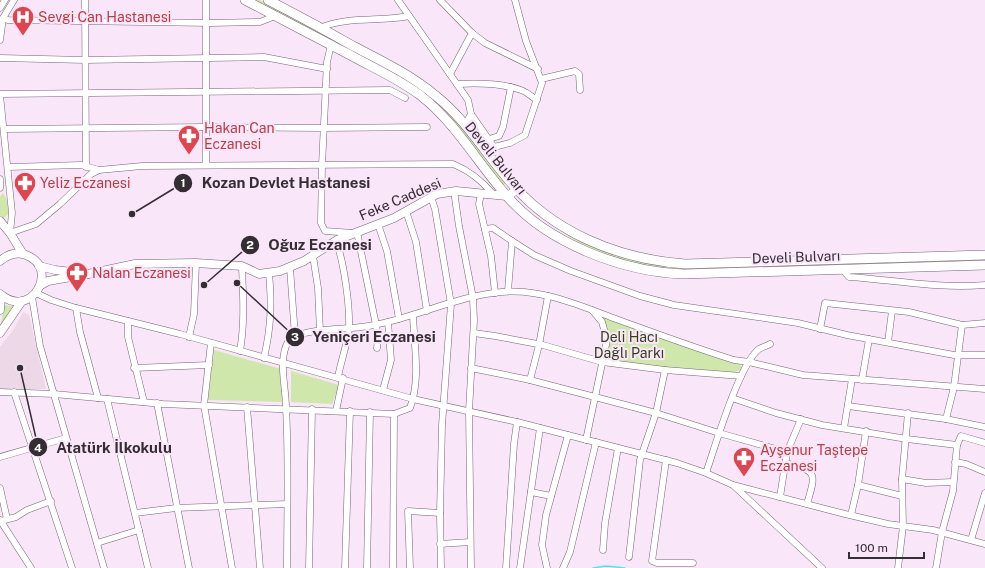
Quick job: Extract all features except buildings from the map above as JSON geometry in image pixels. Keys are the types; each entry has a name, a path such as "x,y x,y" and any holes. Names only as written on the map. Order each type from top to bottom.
{"highway":[{"name":"Develi Bulvarı","path":"245,0 404,84 436,108 457,132 507,196 526,214 560,237 599,256 630,266 665,273 684,274 985,265"},
{"name":"Develi Bulvarı","path":"268,0 281,2 320,28 416,80 443,101 466,125 517,190 546,216 573,233 620,252 670,262 692,264 985,254"}],"main road":[{"path":"507,196 517,190"},
{"name":"Feke Caddesi","path":"41,285 48,281 135,264 196,263 242,266 259,274 269,273 290,268 313,256 336,241 406,212 431,197 454,191 507,196"},
{"path":"0,222 10,233 23,254"},
{"path":"0,261 11,254 23,254 35,260 39,266 42,278 41,285 34,295 22,301 11,301 1,294"},
{"path":"39,266 55,270 88,274"},
{"path":"0,310 1,294"},
{"path":"0,333 22,301"}],"street":[{"path":"0,8 5,0"},
{"path":"0,40 3,18 14,0"},
{"path":"85,0 86,167"},
{"path":"206,0 206,165"},
{"path":"398,0 468,100 471,114 494,147 510,143 525,135 542,83 526,41 515,0"},
{"path":"440,0 472,33 492,47 538,70"},
{"path":"3,18 8,20 85,22 205,23 260,22 275,16"},
{"path":"320,28 331,23 395,19 409,16"},
{"path":"450,74 472,33"},
{"path":"331,45 327,69 322,165 322,229 325,231 356,232 376,325 378,338 377,348"},
{"path":"0,58 85,60 264,57 327,69"},
{"path":"541,79 576,71 579,74 580,90"},
{"path":"457,84 472,83 511,87 522,90 537,100"},
{"path":"489,140 499,136 503,127 511,87"},
{"path":"99,170 91,174 60,204 36,224 10,233 12,214 0,94 326,91 370,92 390,90 406,98"},
{"path":"466,125 471,114"},
{"path":"4,129 427,127"},
{"path":"8,167 86,167 99,170 142,166 453,164 466,169 482,181 492,194"},
{"path":"0,179 0,188"},
{"path":"454,191 458,226 473,298 474,333 469,411 471,568"},
{"path":"481,193 479,204 491,256 494,293"},
{"path":"431,197 435,209 452,304 443,405 440,513 441,568"},
{"path":"406,212 416,242 427,311"},
{"path":"378,224 387,251 399,319"},
{"path":"485,229 493,228 534,254 570,271 640,296 698,310 798,323 869,339 957,355 985,355"},
{"path":"336,241 340,252 344,278 348,329 336,411"},
{"path":"508,291 512,241"},
{"path":"313,256 318,288 320,330"},
{"path":"189,337 194,314 196,263"},
{"path":"240,351 244,310 242,266"},
{"path":"290,268 295,336"},
{"path":"842,269 849,277 927,285 964,287 985,285"},
{"path":"264,358 271,328 269,273"},
{"path":"287,568 286,408 283,364 286,345 295,336 320,330 348,329 376,325 473,298 494,293 517,291 548,296 592,310 677,339 703,351 734,360 749,362 803,375 985,389"},
{"path":"104,568 40,346 34,295 76,308 212,343 413,399 518,422 666,460 706,473 733,485 851,516 942,532 985,544"},
{"path":"530,380 539,344 548,296"},
{"path":"820,329 825,303 909,312 962,325 985,323"},
{"path":"76,308 80,332 98,398"},
{"path":"586,440 607,340 602,322 592,310"},
{"path":"888,342 892,311"},
{"path":"0,392 54,394 157,403 394,414 410,408 413,399 416,378 413,315"},
{"path":"128,321 128,337 134,368 144,402"},
{"path":"383,390 391,360 388,322"},
{"path":"946,419 954,387 962,325"},
{"path":"474,333 539,344 602,362 665,370 741,376"},
{"path":"862,380 869,339"},
{"path":"212,343 204,405 232,568"},
{"path":"706,473 741,376 749,362 760,348 770,344"},
{"path":"134,368 209,365"},
{"path":"472,368 530,380 656,413 787,452"},
{"path":"629,557 640,460 656,413 665,370"},
{"path":"844,428 852,379"},
{"path":"14,392 72,568"},
{"path":"732,398 776,413 800,419 906,439 957,445"},
{"path":"107,399 148,568"},
{"path":"157,403 176,508 189,568"},
{"path":"848,406 908,413 985,427"},
{"path":"247,407 260,568"},
{"path":"309,568 312,409"},
{"path":"345,568 350,411"},
{"path":"368,568 370,412"},
{"path":"898,568 903,526 902,479 908,413"},
{"path":"393,568 394,414"},
{"path":"780,497 787,452 800,419"},
{"path":"506,568 514,444 518,422"},
{"path":"520,568 540,428"},
{"path":"851,516 858,485 866,431"},
{"path":"547,568 542,545 546,516 568,435"},
{"path":"936,568 942,532 953,491 957,445 962,436 985,443"},
{"path":"0,458 66,438"},
{"path":"563,568 570,552 596,442"},
{"path":"603,550 605,523 618,448"},
{"path":"666,460 652,561 657,563 693,563"},
{"path":"955,462 966,464 985,472"},
{"path":"785,463 805,468 813,476 814,481 807,504"},
{"path":"902,479 926,483 953,482"},
{"path":"733,485 822,568"},
{"path":"858,485 902,496"},
{"path":"0,488 7,519"},
{"path":"531,492 551,496"},
{"path":"971,540 985,493"},
{"path":"30,568 0,520 16,518 27,510 51,501"},
{"path":"135,514 176,508 286,504"},
{"path":"410,568 408,512 440,513"},
{"path":"97,543 139,530"},
{"path":"440,544 470,542"}],"shaded area":[{"path":"23,312 29,315 46,389 0,390 0,347 14,329"}],"green space":[{"path":"252,0 260,0 417,85 450,112 506,183 503,185 447,115"},
{"path":"3,193 7,200 9,213 3,219 0,215 0,197"},
{"path":"562,233 615,255 657,264 985,258 985,261 680,270 635,264 597,252"},
{"path":"4,305 16,307 0,330"},
{"name":"Deli Hacı Dağlı Parkı","path":"601,317 731,363 738,363 742,367 741,370 734,372 671,368 612,360 608,357 609,336"},
{"path":"214,350 281,369 283,401 208,400"},
{"path":"291,371 339,385 332,404 291,402"}],"waterway":[{"path":"593,568 606,566 625,568"}],"place":[{"name":"Sevgi Can Hastanesi","path":"23,36"},
{"name":"Hakan Can Eczanesi","path":"189,156"},
{"name":"Yeliz Eczanesi","path":"25,202"},
{"name":"Kozan Devlet Hastanesi","path":"132,214"},
{"name":"Yeniçeri Eczanesi","path":"237,283"},
{"name":"Oğuz Eczanesi","path":"204,285"},
{"name":"Nalan Eczanesi","path":"77,292"},
{"name":"Atatürk İlkokulu","path":"20,368"},
{"name":"Ayşenur Taştepe Eczanesi","path":"744,478"}]}
